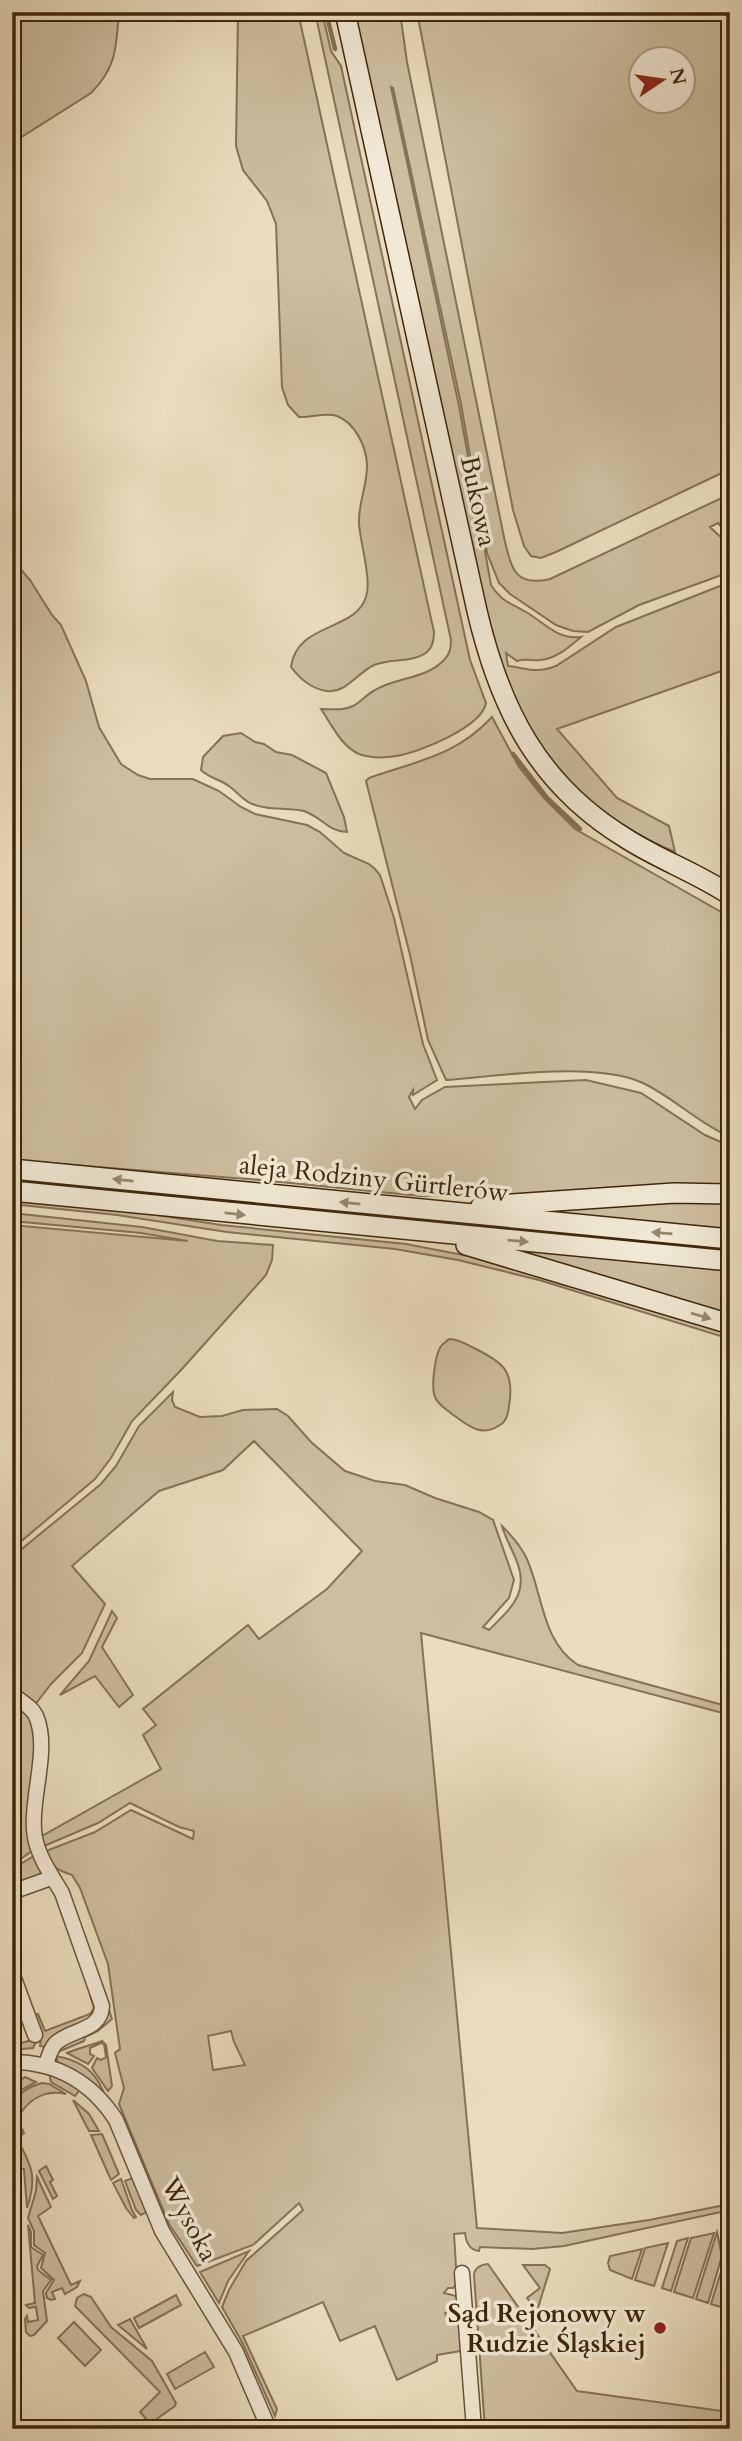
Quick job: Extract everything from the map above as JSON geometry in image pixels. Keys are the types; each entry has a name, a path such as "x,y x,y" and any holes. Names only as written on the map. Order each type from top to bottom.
{"main road":[{"name":"Bukowa","path":"345,12 477,611 492,669 508,709 524,739 541,762 583,808 628,840 730,895"},
{"name":"aleja Rodziny Gürtlerów","path":"12,1169 730,1239"},
{"name":"aleja Rodziny Gürtlerów","path":"12,1191 730,1261"},
{"path":"418,1209 674,1193 730,1194"},
{"path":"425,1232 730,1324"}],"street":[{"path":"12,1694 34,1712 37,1723 40,1743 39,1786 34,1832 51,1878 62,1893 89,1966 102,2011 98,2021 58,2042 41,2064 12,2062"},
{"path":"12,1892 51,1878"},
{"path":"12,1973 35,2035"},
{"name":"Wysoka","path":"41,2064 72,2076 85,2085 116,2120 162,2231 236,2352 269,2429"},
{"path":"463,2273 474,2429"}],"shaded area":[{"path":"12,12 119,12 114,56 100,83 91,93 12,143"},
{"path":"238,12 298,12 434,632 431,648 427,652 408,659 374,665 346,686 334,691 311,686 291,667 295,653 304,642 350,616 360,608 366,597 367,571 359,523 367,471 366,457 358,436 343,419 332,415 299,417 288,405 282,387 276,224 267,201 243,170 236,146"},
{"path":"315,12 322,12 331,51 341,66 470,660 486,703 482,712 462,730 419,750 391,757 359,754 347,746 321,709 349,708 384,686 429,671 446,658 451,640"},
{"path":"352,12 400,12 407,62 505,542 517,574 530,581 550,579 730,494 730,537 718,523 710,527 730,546 730,572 639,605 588,632 573,631 556,625 510,594 499,583 487,553 461,404 391,87 459,406 491,585 502,598 552,630 565,636 581,637 562,652 546,659 517,661 506,653 508,666 537,670 556,666 616,627 730,582 730,668 557,729 617,798 669,826 675,852 629,829 569,782 537,742 510,691 492,640"},
{"path":"417,12 730,12 730,469 541,558 531,556 524,546 513,510"},
{"path":"12,559 61,625 86,681 99,727 121,764 150,779 193,779 219,791 255,814 307,825 320,832 344,853 369,864 380,875 394,918 423,1044 437,1080 413,1095 413,1090 409,1097 415,1109 422,1100 445,1087 586,1080 641,1093 705,1135 730,1146 730,1185 521,1195 421,1196 12,1160"},
{"path":"492,717 519,767 544,798 575,829 730,917 730,1137 707,1125 654,1089 623,1076 574,1071 446,1080 428,1040 410,955 366,781 450,749 464,741"},
{"path":"241,733 276,752 292,755 326,773 344,817 347,832 330,827 304,811 250,803 229,786 201,770 203,757 223,736"},
{"path":"12,1177 730,1246 730,1254 12,1183"},
{"path":"12,1198 112,1208 221,1225 406,1244 489,1260 730,1333 730,1339 539,1280 458,1260 395,1249 227,1232 117,1215 12,1204"},
{"path":"667,1200 730,1201 730,1232 503,1208"},
{"path":"12,1213 142,1227 217,1241 273,1245 272,1260 266,1275 132,1421 111,1458 95,1479 12,1549 12,1225 188,1241 141,1233 12,1221"},
{"path":"486,1244 730,1269 730,1317"},
{"path":"449,1339 484,1353 505,1369 510,1384 509,1409 504,1421 493,1429 480,1430 463,1422 441,1405 434,1395 435,1364 441,1346"},
{"path":"173,1392 175,1407 200,1417 222,1416 243,1410 277,1409 288,1416 311,1442 345,1471 375,1481 405,1485 479,1512 493,1520 514,1580 509,1598 483,1627 489,1630 497,1622 512,1606 520,1589 519,1569 502,1526 526,1557 544,1616 557,1643 578,1665 730,1707 730,1715 421,1633 477,2228 562,2233 730,2204 730,2210 564,2246 532,2249 480,2247 479,2251 469,2245 465,2233 454,2234 457,2283 444,2293 456,2296 459,2306 445,2313 447,2319 455,2318 460,2323 460,2351 437,2355 437,2361 397,2380 375,2326 340,2341 323,2302 243,2336 277,2409 275,2416 243,2344 222,2307 246,2261 303,2210 299,2203 253,2245 197,2266 169,2224 119,2104 124,2088 115,2053 120,2049 108,1964 80,1888 72,1875 56,1868 46,1851 95,1832 131,1810 193,1839 194,1831 179,1827 130,1803 98,1823 44,1846 42,1836 161,1769 143,1735 156,1725 143,1709 248,1625 259,1639 327,1589 362,1551 254,1441 223,1470 159,1491 72,1566 105,1604 82,1653 51,1684 34,1706 12,1688 12,1560 101,1484 116,1466 139,1426","holes":["231,2031 245,2065 213,2070 208,2036"]},
{"path":"112,1611 117,1618 102,1647 133,1695 119,1707 95,1676 60,1695 89,1661"},
{"path":"12,1694 36,1717 32,1851 12,1865"},
{"path":"34,1856 39,1862 41,1872 38,1876 12,1886 12,1869"},
{"path":"99,1980 112,2019 98,2031 85,2037 84,2041 58,2052 60,2046 92,2031"},
{"path":"90,1995 97,2007 95,2015 45,2047 40,2046 41,2037 34,2015 38,2014 45,2031 90,2014 94,2008"},
{"path":"12,2018 22,2043 38,2038 33,2048 12,2050"},
{"path":"102,2041 106,2045 112,2086 108,2091 92,2068 97,2058 101,2060 106,2057 104,2044 90,2048 90,2054 94,2056 88,2064 67,2053"},
{"path":"55,2056 85,2067 103,2091 59,2064"},
{"path":"49,2072 81,2088 75,2096 51,2082"},
{"path":"25,2077 36,2082 12,2098 12,2086"},
{"path":"42,2083 66,2094 50,2093 31,2102 17,2119 24,2133 19,2136 13,2117 15,2102 24,2091"},
{"path":"73,2100 89,2114 99,2131 89,2131"},
{"path":"12,2128 32,2175 27,2208 24,2169 14,2169"},
{"path":"102,2134 119,2174 111,2180 91,2135"},
{"path":"46,2166 57,2196 53,2199 39,2171"},
{"path":"37,2177 51,2207 38,2216 71,2285 80,2281 77,2287 65,2294 62,2288 52,2292 55,2299 51,2300 46,2293 54,2280 41,2268 45,2253 34,2245 34,2231 28,2218"},
{"path":"135,2177 148,2211 141,2215 136,2210 125,2181"},
{"path":"121,2179 136,2217 134,2218 113,2183"},
{"path":"28,2225 31,2247 43,2255 37,2266 38,2270 51,2280 43,2291 47,2321 30,2336 26,2332 25,2319 27,2316 28,2322 38,2320 36,2307 29,2308 26,2305 35,2303"},
{"path":"717,2232 722,2256 708,2303 696,2299"},
{"path":"714,2233 693,2298 674,2292 691,2238"},
{"path":"688,2238 671,2291 662,2288 677,2241"},
{"path":"668,2243 654,2286 635,2280 645,2248"},
{"path":"642,2249 632,2279 610,2270 610,2256"},
{"path":"249,2251 228,2281 219,2303 200,2272"},
{"path":"724,2262 730,2288 724,2308 711,2304"},
{"path":"488,2264 577,2391 730,2412 730,2429 485,2429 474,2275 479,2267"},
{"path":"523,2265 545,2265 550,2269 537,2311 527,2298 540,2288"},
{"path":"84,2294 91,2297 111,2327 152,2361 176,2403 154,2421 155,2429 140,2412 160,2392 75,2306 77,2298"},
{"path":"176,2295 181,2305 139,2328 134,2318"},
{"path":"130,2319 147,2349 118,2325"},
{"path":"74,2322 101,2350 85,2366 58,2338"},
{"path":"205,2352 214,2367 175,2389 167,2374"}],"waterway":[{"path":"326,12 335,49"},
{"path":"513,754 547,798 580,829"}],"place":[{"name":"Sąd Rejonowy w Rudzie Śląskiej","path":"660,2328"}]}
